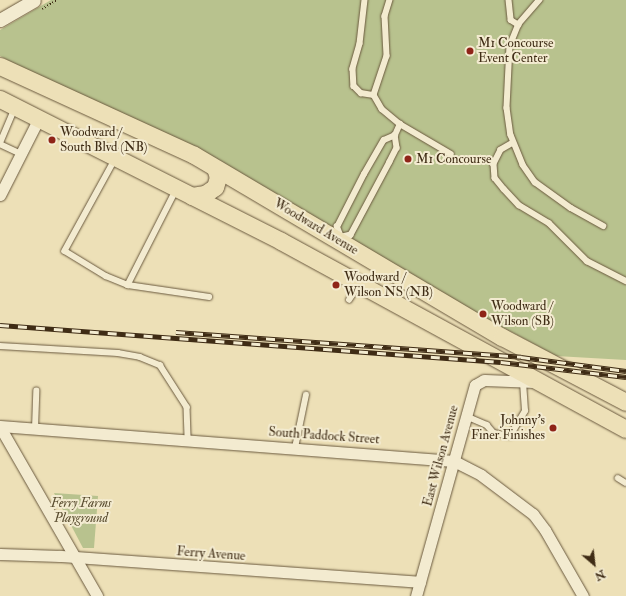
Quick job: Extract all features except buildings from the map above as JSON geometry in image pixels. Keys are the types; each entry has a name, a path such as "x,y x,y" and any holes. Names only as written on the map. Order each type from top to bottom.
{"main road":[{"name":"Woodward Avenue","path":"0,66 167,141 339,239 502,337 626,402"},
{"path":"0,100 39,118 184,192 359,284 530,382 626,429"},
{"path":"184,192 205,194 216,187 218,177 215,168"}],"street":[{"path":"0,20 34,0"},
{"path":"0,195 39,118"},
{"name":"East Wilson Avenue","path":"416,596 474,388 481,381 530,382"},
{"path":"0,426 97,596"},
{"name":"South Paddock Street","path":"0,426 454,461 481,475 533,514 547,533 583,596"},
{"name":"Ferry Avenue","path":"0,554 420,582"}],"lane":[{"path":"365,0 360,44 353,69 354,86 362,93 374,95"},
{"path":"390,0 385,16 387,56 374,95 382,109 400,124 451,154"},
{"path":"509,0 511,20 519,25"},
{"path":"540,0 519,25 510,46 507,65 507,117 513,144 525,168 535,182 572,208 603,226"},
{"path":"15,107 0,143 21,154"},
{"path":"395,135 384,140 364,174 337,227 339,239 351,235 397,148 395,135 400,124"},
{"path":"513,144 501,150 494,164 495,178 504,190 519,205 549,223 587,261 626,281"},
{"path":"116,158 65,251 106,276 128,285 209,297"},
{"path":"128,285 184,192"},
{"path":"349,300 359,284"},
{"path":"0,346 118,353 140,357 160,365 187,407 188,440"},
{"path":"466,416 487,425 494,434 510,436 525,411 530,382"},
{"path":"35,429 36,391"},
{"path":"296,448 306,395"},
{"path":"618,478 626,483"}],"green space":[{"name":"M1 Concourse","path":"51,0 626,0 626,360 556,356 0,56 0,30"},
{"name":"Ferry Farms Playground","path":"54,493 98,496 94,548 83,548"}],"railway":[{"path":"0,325 501,362 626,377"},
{"path":"176,332 521,357 626,371"}],"place":[{"name":"M1 Concourse Event Center","path":"470,51"},
{"name":"Woodward / South Blvd (NB)","path":"52,140"},
{"name":"M1 Concourse","path":"408,159"},
{"name":"Woodward / Wilson NS (NB)","path":"336,285"},
{"name":"Woodward / Wilson (SB)","path":"483,314"},
{"name":"Johnny's Finer Finishes","path":"553,428"}]}
